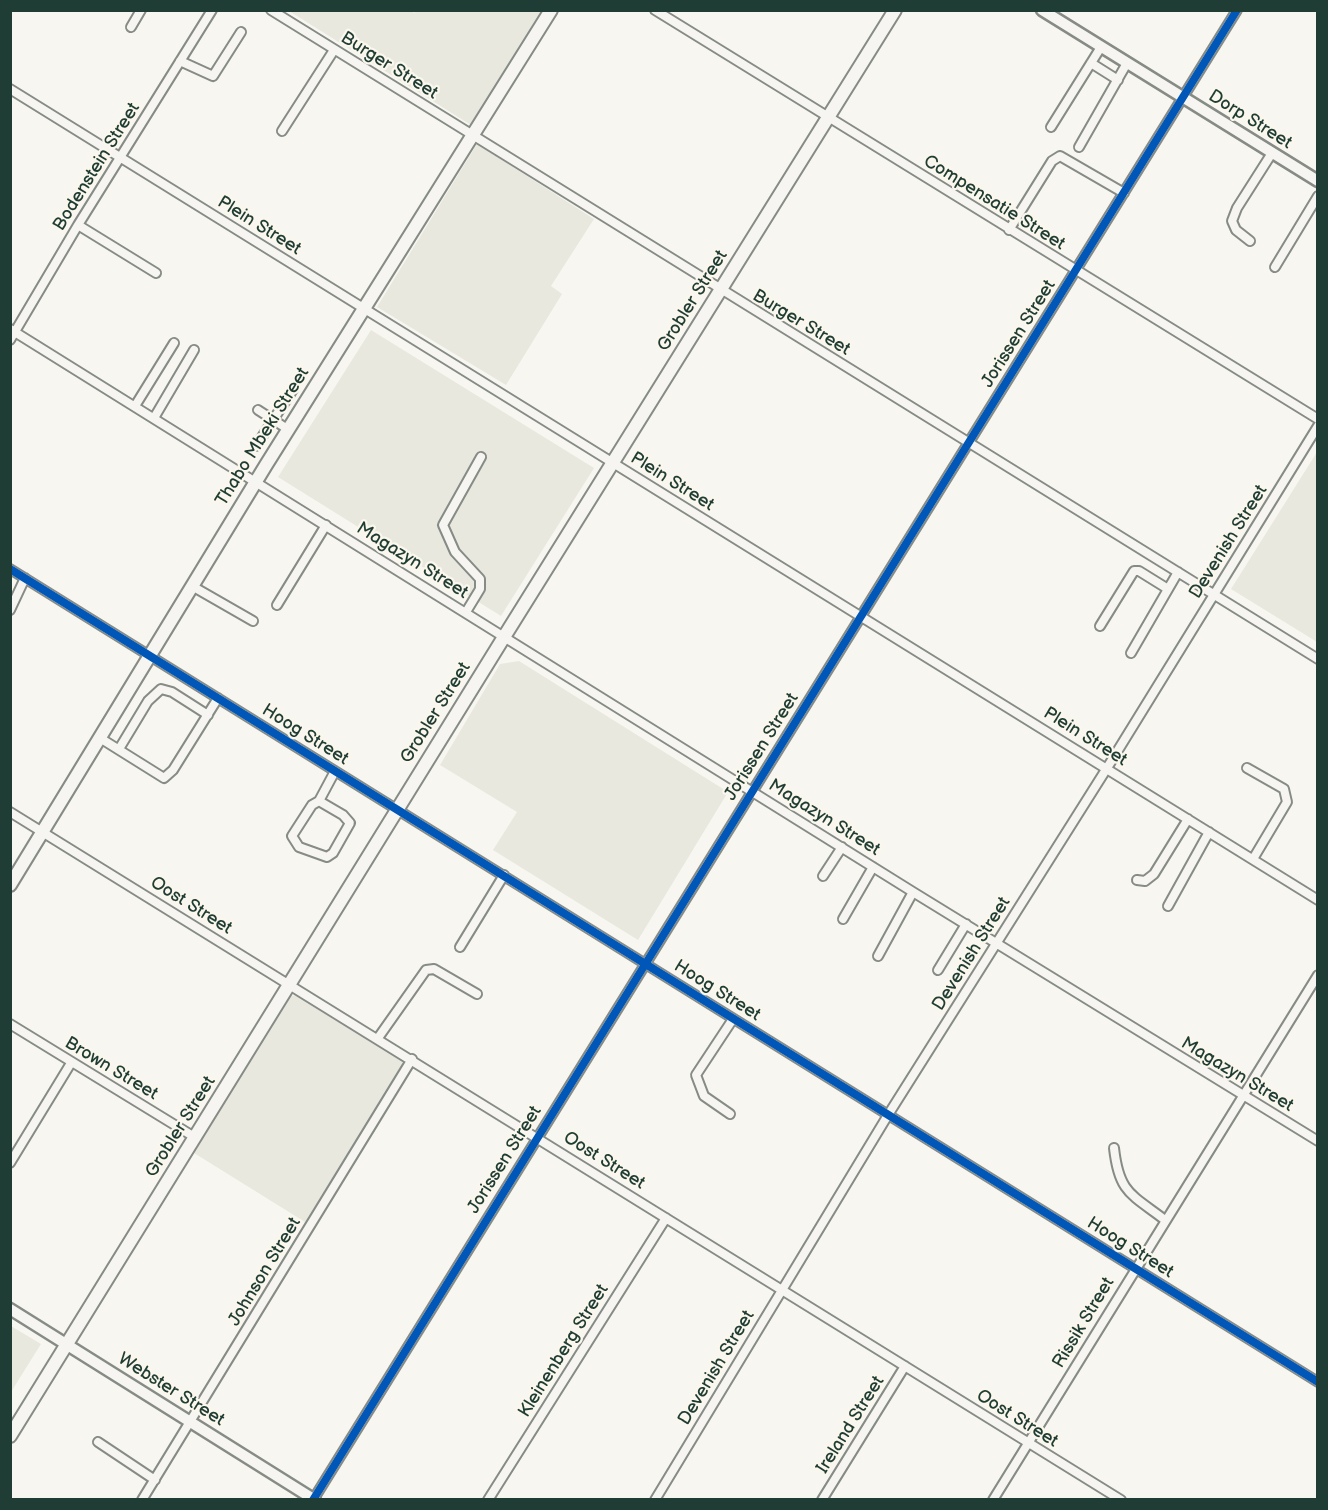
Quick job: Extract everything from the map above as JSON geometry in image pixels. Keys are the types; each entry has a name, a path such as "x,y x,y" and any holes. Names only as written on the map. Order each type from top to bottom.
{"main road":[{"name":"Thabo Mbeki Street","path":"10,885 256,482 551,10"},
{"name":"Grobler Street","path":"10,1436 895,10"}],"street":[{"path":"131,27 141,10"},
{"name":"Bodenstein Street","path":"10,340 13,331 212,10"},
{"name":"Burger Street","path":"271,10 472,137 1317,659"},
{"name":"Compensatie Street","path":"655,10 1317,419"},
{"name":"Dorp Street","path":"1042,10 1317,181"},
{"name":"Jorissen Street","path":"314,1499 1237,10"},
{"path":"180,62 213,76 241,32"},
{"path":"1051,127 1101,47"},
{"path":"282,130 334,50"},
{"path":"1091,63 1118,80"},
{"path":"1079,147 1127,63"},
{"name":"Plein Street","path":"10,89 1317,900"},
{"path":"1250,241 1236,230 1232,221 1237,208 1272,153"},
{"path":"1009,230 1052,161 1060,156 1124,193"},
{"path":"1275,267 1317,196"},
{"path":"78,225 156,273"},
{"name":"Magazyn Street","path":"13,331 996,944 1317,1141"},
{"path":"135,406 174,343"},
{"path":"154,418 194,350"},
{"path":"256,446 294,388"},
{"path":"258,410 289,429"},
{"name":"Devenish Street","path":"655,1500 888,1115 1107,768 1317,426"},
{"path":"466,612 480,588 480,579 455,552 444,525 481,457"},
{"path":"278,605 326,525"},
{"name":"Hoog Street","path":"10,569 334,773 399,809 1317,1382"},
{"path":"1100,626 1134,571 1139,571 1168,589"},
{"path":"1131,653 1178,572"},
{"path":"10,610 25,578"},
{"path":"192,586 253,621"},
{"path":"119,749 148,701 161,689 172,692 208,715"},
{"path":"100,738 161,777 167,777 218,698"},
{"path":"1247,768 1284,789 1287,796 1287,802 1253,860"},
{"path":"319,801 343,815 350,823 333,853 327,857 304,850 292,839 312,804 319,801 334,773"},
{"name":"Oost Street","path":"10,812 783,1288 1028,1444 1121,1500"},
{"path":"1137,879 1145,881 1154,874 1188,819"},
{"path":"1168,906 1209,832"},
{"path":"823,876 842,846"},
{"path":"843,919 873,867"},
{"path":"460,947 504,875"},
{"path":"878,956 913,892"},
{"path":"938,970 966,924"},
{"path":"378,1038 426,970 434,969 477,994"},
{"name":"Rissik Street","path":"993,1500 1317,975"},
{"path":"730,1114 704,1096 696,1075 733,1019"},
{"name":"Brown Street","path":"10,1024 195,1138"},
{"name":"Johnson Street","path":"142,1500 192,1422 412,1059"},
{"path":"10,1163 71,1063"},
{"path":"1114,1148 1117,1176 1123,1186 1165,1220"},
{"name":"Kleinenberg Street","path":"488,1500 666,1218"},
{"name":"Webster Street","path":"10,1309 314,1499"},
{"name":"Ireland Street","path":"822,1500 905,1366"},
{"path":"98,1442 155,1480"}],"shaded area":[{"path":"289,11 411,11 416,14 413,11 542,11 471,125"},
{"path":"477,144 594,219 551,286 562,294 506,385 377,307"},
{"path":"371,330 594,468 501,616 278,477"},
{"path":"1317,452 1318,642 1231,589"},
{"path":"519,661 728,792 638,940 493,850 517,812 440,765 500,664"},
{"path":"302,995 402,1058 402,1067 305,1222 194,1153 291,996"},
{"path":"11,1326 41,1344 11,1392"}],"cycle path":[{"path":"313,1500 1237,10"},
{"path":"10,569 1318,1382"}]}
